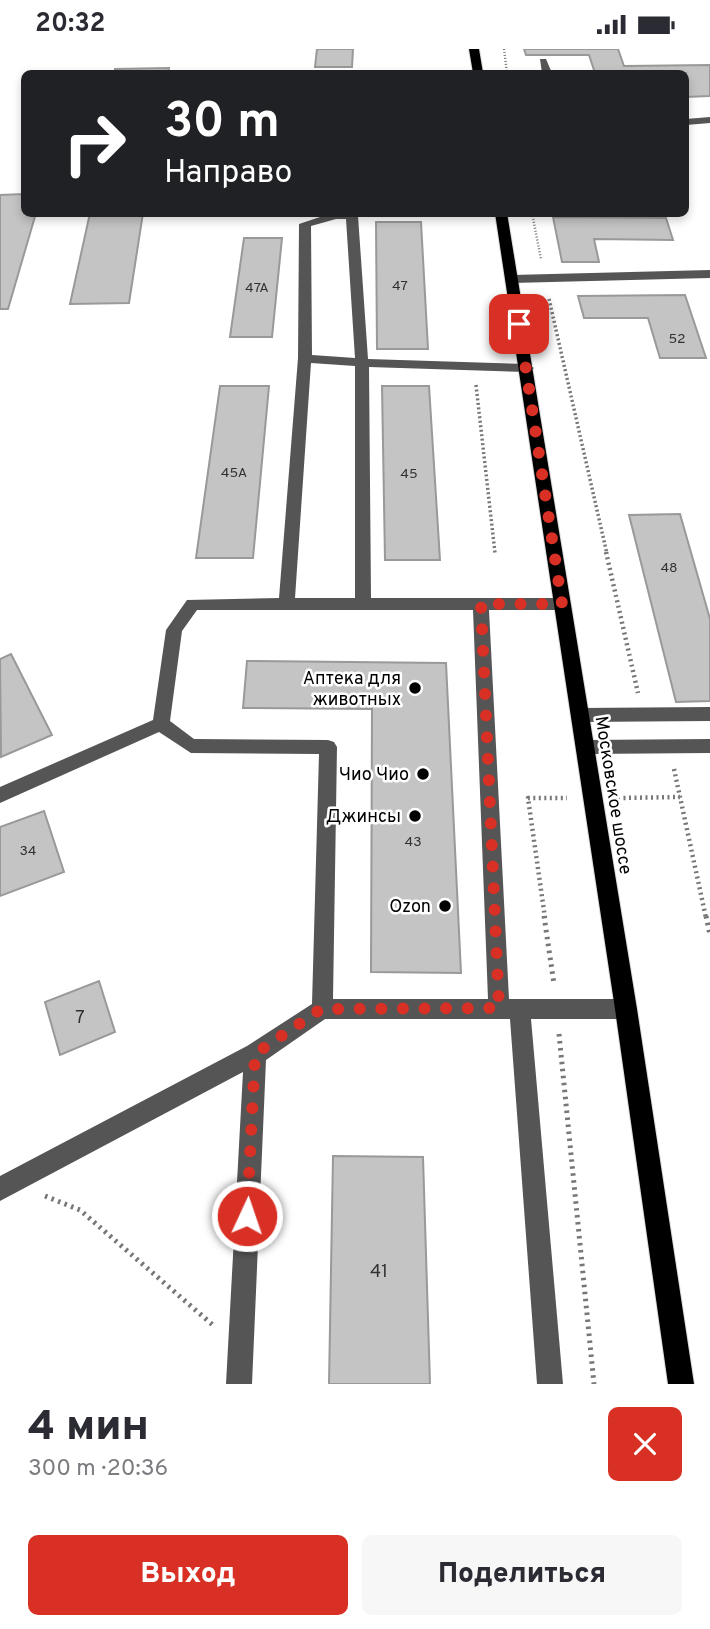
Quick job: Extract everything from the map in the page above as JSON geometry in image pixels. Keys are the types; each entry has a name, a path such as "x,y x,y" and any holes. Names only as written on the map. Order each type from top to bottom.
{"main road":[{"path":"474,49 478,70"},
{"name":"Московское шоссе","path":"502,217 626,1009 681,1384"}],"street":[{"path":"543,61 546,70"},
{"path":"689,122 710,120"},
{"path":"287,603 305,358 305,224 332,217"},
{"path":"352,217 362,363 363,604"},
{"path":"512,279 710,274"},
{"path":"305,358 362,363 527,368"},
{"path":"161,724 174,630 193,604 562,604"},
{"path":"481,604 509,1008 550,1384"},
{"path":"580,715 710,714"},
{"path":"0,796 161,724"},
{"path":"161,724 191,746 328,747 321,1009"},
{"path":"585,747 710,746"},
{"path":"0,1189 255,1054 321,1009 626,1009"},
{"path":"239,1384 255,1054"}],"path":[{"path":"503,49 506,70"},
{"path":"534,217 545,278 645,715"},
{"path":"474,366 495,553"},
{"path":"670,747 710,935"},
{"path":"594,1384 557,1008 528,798 680,797"},
{"path":"41,1195 80,1210 241,1351"}],"building":[{"path":"317,49 353,49 352,67 315,67"},
{"path":"524,49 618,49 624,66 710,65 710,96 689,97 689,70 594,70 589,55 526,55"},
{"path":"169,68 169,70 115,69"},
{"path":"21,194 21,217 35,217 8,309 0,309 0,195"},
{"path":"89,217 142,217 129,303 70,304"},
{"path":"553,217 666,218 673,240 594,239 599,262 562,262"},
{"path":"376,222 421,222 428,349 377,349"},
{"path":"244,238 282,238 272,337 230,337"},
{"path":"685,295 706,358 660,358 648,318 584,318 578,296"},
{"path":"220,386 269,386 253,558 196,558"},
{"path":"382,386 429,386 440,560 385,560"},
{"path":"680,514 710,619 710,701 676,702 629,515"},
{"path":"11,654 52,735 1,757 0,659"},
{"path":"247,661 446,663 461,973 371,972 372,709 243,708"},
{"path":"44,811 64,872 0,896 0,827"},
{"path":"99,981 115,1032 60,1055 45,1002"},
{"path":"333,1156 423,1157 430,1384 329,1384"}],"place":[{"name":"Аптека для животных","path":"415,688"},
{"name":"Чио Чио","path":"423,774"},
{"name":"Джинсы","path":"415,816"},
{"name":"Ozon","path":"445,906"}],"route":[{"path":"247,1216 255,1054 321,1009 499,1008 481,604 562,604 519,324"}]}
